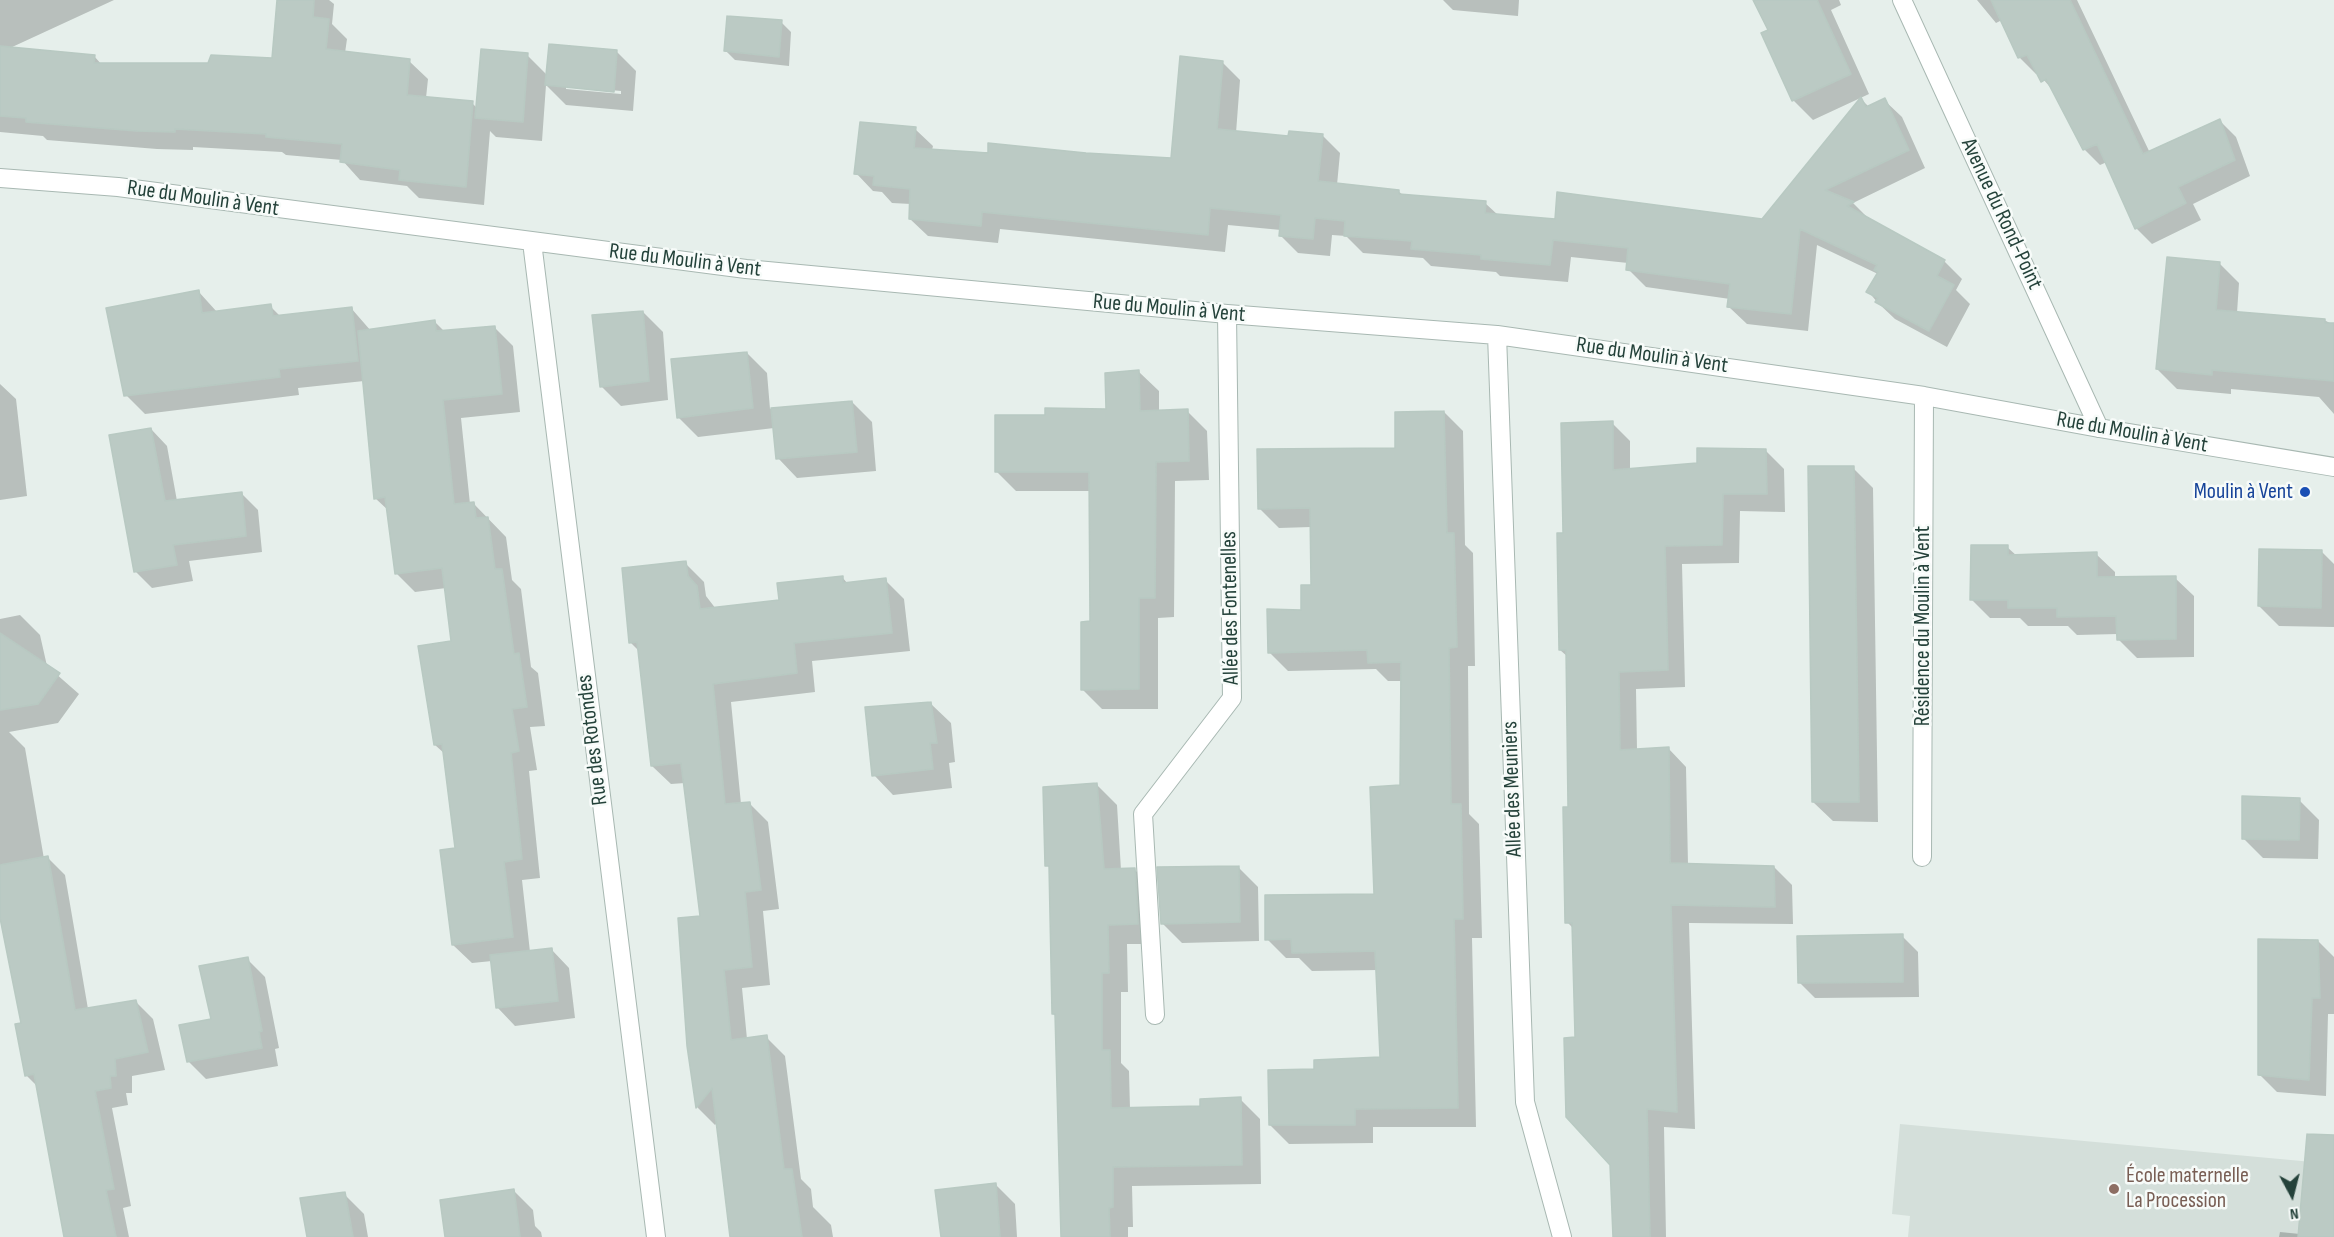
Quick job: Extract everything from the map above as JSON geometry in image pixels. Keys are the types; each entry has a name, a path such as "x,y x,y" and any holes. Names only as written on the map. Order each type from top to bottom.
{"street":[{"name":"Avenue du Rond-Point","path":"1902,0 2099,428"},
{"name":"Rue du Moulin à Vent","path":"0,178 118,187 746,269 1227,314 1497,335 1924,396 2334,467"},
{"name":"Rue des Rotondes","path":"532,242 656,1237"},
{"name":"Allée des Fontenelles","path":"1155,1015 1143,814 1232,698 1227,314"},
{"name":"Allée des Meuniers","path":"1497,335 1525,1102 1562,1237"},
{"name":"Résidence du Moulin à Vent","path":"1922,857 1924,396"}],"shaded area":[{"name":"École maternelle La Procession","path":"1900,1124 2334,1164 2334,1237 1908,1237 1910,1216 1892,1214"}],"building":[{"path":"277,0 314,0 313,17 329,19 326,49 410,59 407,95 473,101 466,187 399,180 400,170 340,162 342,144 266,137 266,134 175,129 175,132 137,131 26,122 26,118 0,116 0,46 95,55 94,63 208,63 211,55 272,58"},
{"path":"1753,0 1817,0 1851,74 1792,101 1761,33 1768,30"},
{"path":"1991,0 2070,0 2143,154 2220,119 2235,160 2178,187 2186,203 2135,229 2097,144 2083,150 2046,79 2041,82 2027,55 2018,58"},
{"path":"727,16 782,20 779,57 724,51"},
{"path":"549,44 617,50 614,92 545,85"},
{"path":"481,49 528,53 523,122 475,118"},
{"path":"1180,56 1223,61 1217,129 1288,136 1289,131 1323,134 1318,181 1399,190 1399,194 1486,201 1485,213 1555,219 1557,192 1762,219 1861,97 1866,107 1885,98 1909,150 1825,190 1854,202 1847,206 1945,260 1937,276 1954,285 1929,331 1875,302 1878,298 1866,292 1878,272 1874,270 1877,265 1800,229 1791,314 1727,307 1730,284 1626,270 1628,248 1553,240 1550,265 1481,259 1481,255 1411,249 1412,241 1344,236 1345,221 1315,218 1313,239 1279,236 1281,215 1210,208 1208,235 982,212 981,226 909,219 910,189 873,185 874,176 854,174 860,122 916,127 914,148 988,153 988,143 1086,153 1171,158"},
{"path":"2167,257 2220,262 2216,310 2325,319 2325,323 2334,323 2334,381 2212,370 2212,375 2156,369"},
{"path":"199,290 202,313 271,304 273,316 352,307 358,361 279,369 280,377 124,396 106,308"},
{"path":"643,311 649,381 600,387 592,315"},
{"path":"435,320 436,331 495,326 502,394 443,400 454,504 474,502 476,518 488,517 495,569 502,569 514,654 519,653 527,707 512,709 519,751 511,753 522,859 504,862 513,937 452,945 440,850 455,848 442,744 434,745 418,646 451,641 442,568 395,574 385,497 374,499 358,331"},
{"path":"747,352 753,408 677,418 671,359"},
{"path":"1139,370 1140,411 1188,409 1189,461 1156,462 1155,598 1139,598 1139,689 1081,690 1081,622 1090,621 1089,472 995,472 995,415 1045,415 1045,408 1106,409 1105,373"},
{"path":"852,401 857,452 776,459 771,408"},
{"path":"1444,411 1447,533 1454,533 1457,647 1449,648 1451,804 1461,804 1463,919 1454,919 1458,1108 1355,1109 1355,1125 1269,1125 1268,1070 1314,1069 1314,1060 1380,1057 1375,951 1292,953 1291,939 1265,940 1265,895 1374,894 1370,787 1400,785 1401,662 1368,663 1367,650 1268,653 1267,609 1301,610 1301,585 1311,585 1310,508 1258,509 1257,449 1395,448 1395,412"},
{"path":"1613,421 1613,470 1697,463 1697,448 1766,449 1767,494 1723,494 1722,545 1665,546 1668,670 1619,672 1620,750 1669,747 1670,863 1774,866 1775,907 1671,905 1677,1112 1647,1109 1650,1237 1613,1237 1610,1165 1566,1117 1564,1038 1575,1037 1572,923 1565,923 1563,807 1568,807 1566,650 1559,650 1557,533 1563,533 1561,423"},
{"path":"151,428 165,501 242,492 246,536 173,545 177,565 134,572 109,435"},
{"path":"1808,466 1854,466 1859,802 1812,802"},
{"path":"1971,545 2008,545 2008,555 2097,552 2097,577 2176,576 2176,639 2117,640 2116,616 2057,617 2057,608 2008,608 2008,600 1970,600"},
{"path":"2259,549 2322,550 2321,608 2258,606"},
{"path":"686,561 688,576 697,586 700,609 779,600 777,583 843,576 843,583 886,578 892,633 794,643 797,673 713,684 725,804 750,802 761,890 745,892 752,967 724,970 731,1040 767,1035 784,1169 792,1169 802,1237 730,1237 712,1088 696,1108 687,1046 678,918 700,916 681,763 651,766 637,642 629,643 622,568"},
{"path":"0,633 60,673 38,704 0,710"},
{"path":"931,702 937,743 930,743 933,769 872,776 865,707"},
{"path":"1097,783 1104,869 1135,868 1138,924 1108,925 1109,973 1102,973 1102,1050 1110,1050 1111,1108 1200,1106 1200,1099 1241,1097 1242,1165 1113,1167 1113,1207 1109,1208 1110,1237 1061,1237 1055,1014 1052,1014 1049,866 1045,866 1043,787"},
{"path":"2242,796 2300,798 2299,840 2242,839"},
{"path":"48,856 75,1010 136,1000 148,1052 115,1059 116,1076 110,1076 111,1088 95,1091 114,1189 106,1190 116,1237 64,1237 34,1074 25,1076 15,1024 21,1023 0,918 0,865"},
{"path":"1239,866 1240,922 1161,924 1157,867"},
{"path":"1903,934 1903,982 1798,983 1797,936"},
{"path":"2258,939 2318,940 2320,998 2312,998 2309,1080 2258,1075"},
{"path":"552,948 558,1001 496,1008 490,955"},
{"path":"248,957 262,1031 259,1032 262,1048 187,1062 179,1025 211,1019 199,966"},
{"path":"2307,1134 2334,1135 2334,1237 2298,1237"},
{"path":"996,1183 1000,1237 941,1237 935,1190"},
{"path":"514,1189 520,1237 445,1237 440,1200"},
{"path":"345,1192 353,1237 307,1237 300,1198"}],"place":[{"name":"Moulin à Vent","path":"2305,492"},
{"name":"École maternelle La Procession","path":"2114,1189"}]}
